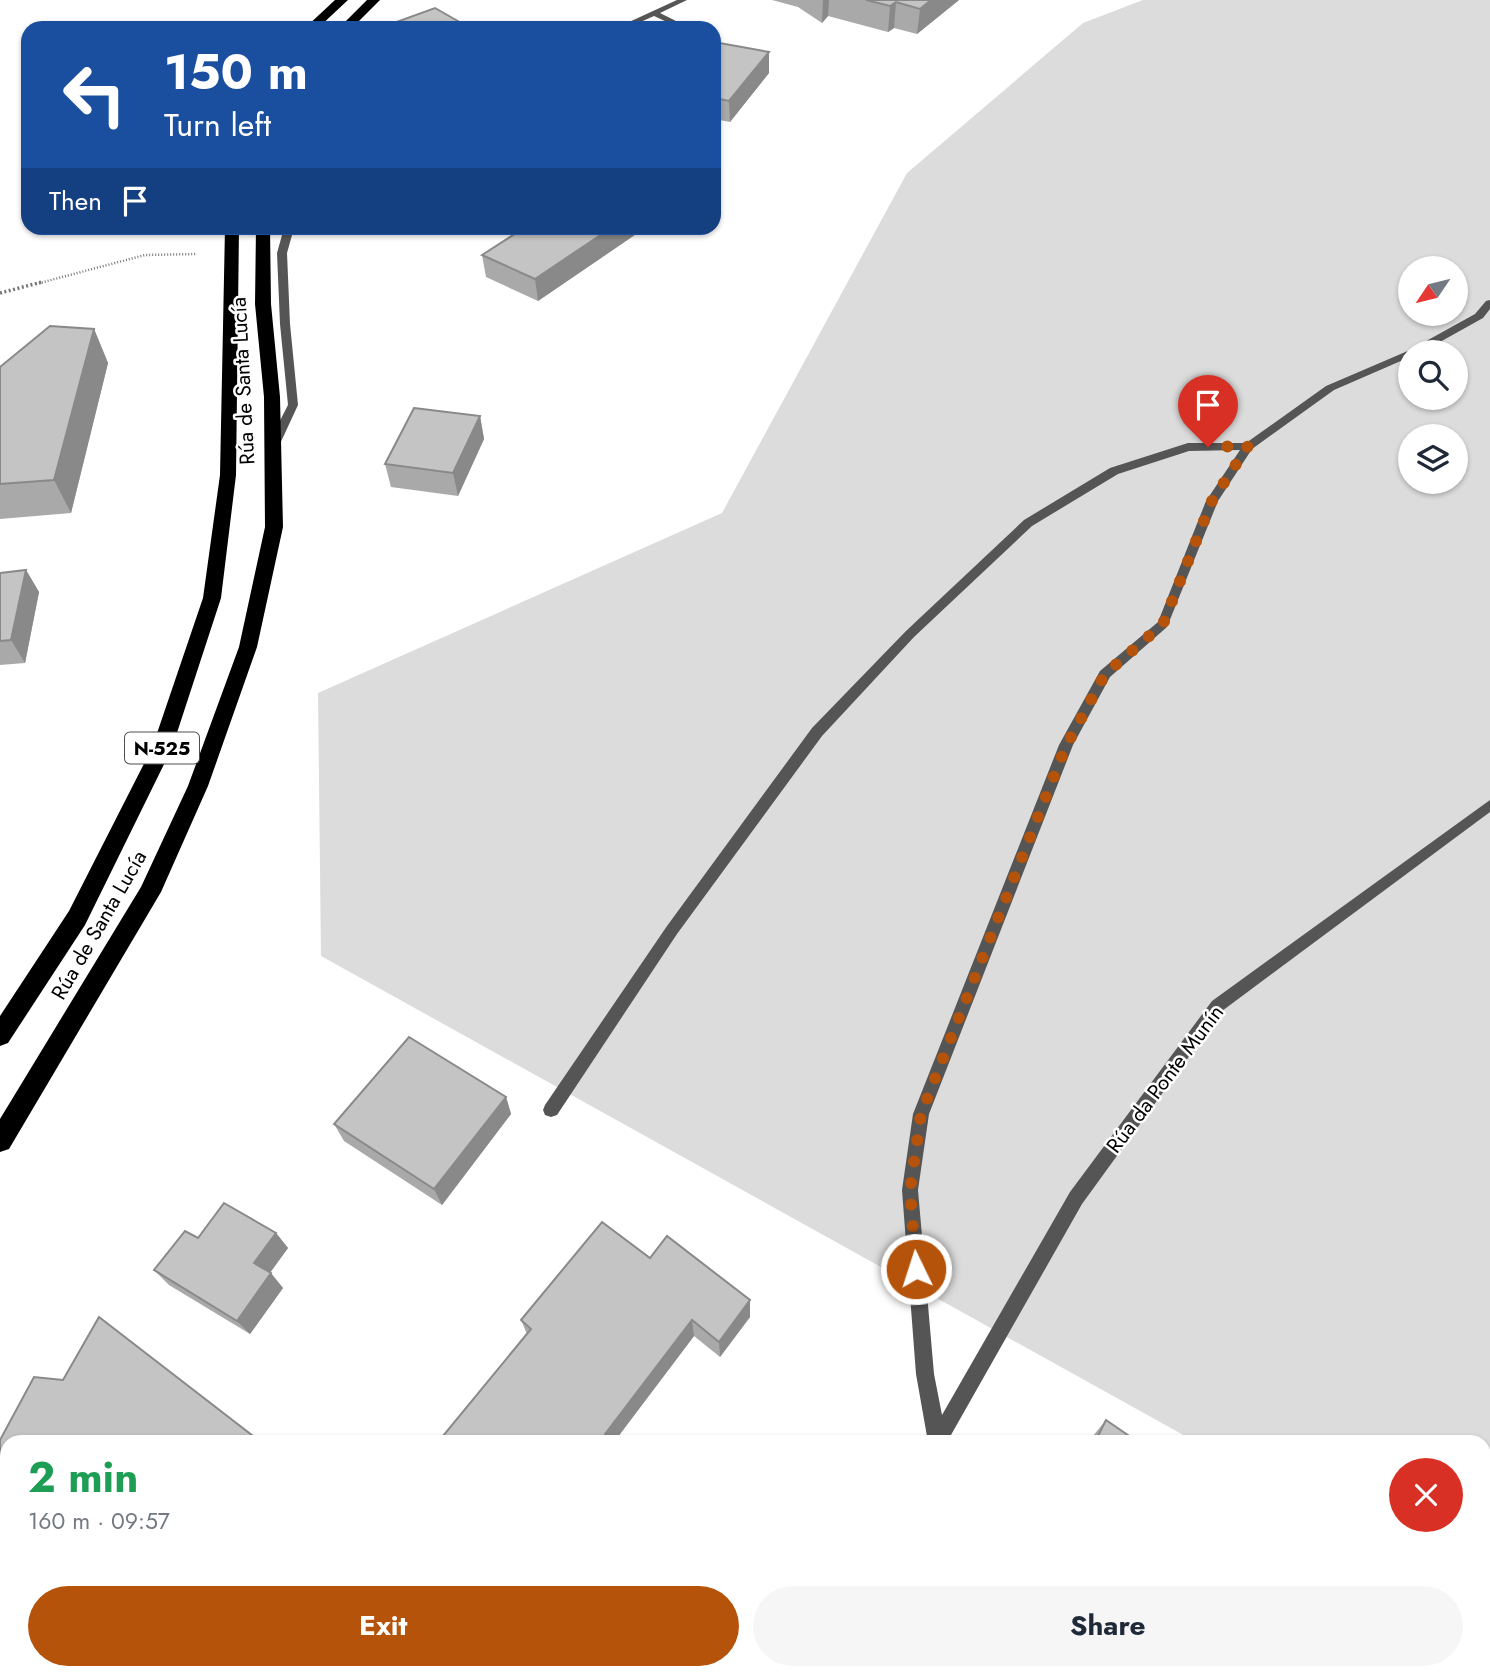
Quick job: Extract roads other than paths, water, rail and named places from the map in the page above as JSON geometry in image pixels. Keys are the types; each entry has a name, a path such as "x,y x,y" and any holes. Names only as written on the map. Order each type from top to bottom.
{"highway":[{"path":"319,21 342,0"},
{"path":"352,21 374,0"},
{"name":"Rúa de Santa Lucía","path":"0,1036 77,918 162,748 212,598 228,475 231,235"},
{"name":"Rúa de Santa Lucía","path":"0,1141 150,892 198,786 248,647 274,527 272,397 263,304 263,235"}],"street":[{"path":"636,21 683,0"},
{"path":"654,13 671,21"},
{"path":"272,447 293,405 285,324 282,253 287,235"},
{"path":"1434,340 1479,316 1490,303"},
{"path":"937,1435 925,1374 910,1190 921,1114 1066,746 1105,674 1163,624 1212,501 1248,446 1331,388 1398,358"},
{"path":"551,1110 672,930 817,732 910,634 1028,523 1114,471 1188,447 1248,446"},
{"name":"Rúa da Ponte Munín","path":"941,1435 1076,1198 1217,1006 1490,805"}]}
